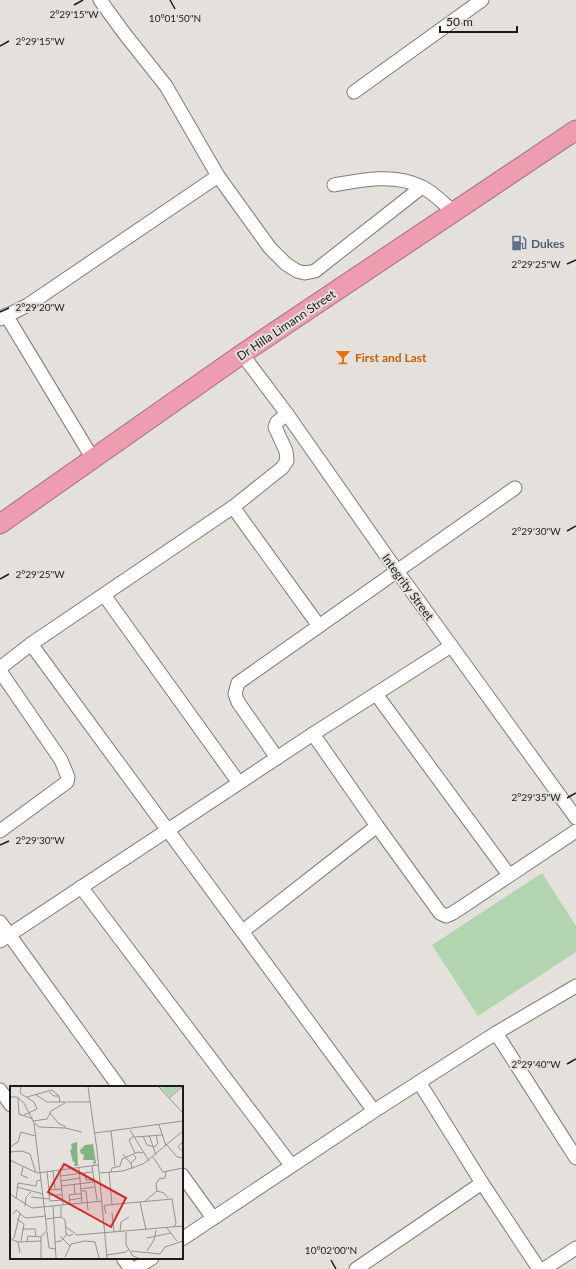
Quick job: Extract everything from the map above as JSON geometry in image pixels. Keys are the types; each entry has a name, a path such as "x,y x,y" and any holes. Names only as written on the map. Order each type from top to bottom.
{"highway":[{"name":"Dr Hilla Limann Street","path":"0,524 242,354 576,130"}],"street":[{"path":"100,0 166,86 218,176 270,248 286,264 297,271 305,273 315,271 422,187"},
{"path":"354,92 482,0"},
{"path":"93,459 3,317 28,305 218,176"},
{"path":"334,185 367,179 386,179 422,187 454,212"},
{"name":"Integrity Street","path":"242,354 287,414 397,571 576,818"},
{"path":"0,668 31,644 233,507 282,468 287,461 286,451 275,427 277,422 287,414"},
{"path":"277,758 238,702 236,694 238,683 515,488"},
{"path":"233,507 318,626"},
{"path":"104,595 239,784"},
{"path":"31,644 374,1111"},
{"path":"4,938 313,734 451,646"},
{"path":"0,671 61,760 68,777 67,782 0,832"},
{"path":"376,694 509,875"},
{"path":"313,734 440,913 446,916 453,913 576,831"},
{"path":"243,931 377,826"},
{"path":"81,887 292,1165"},
{"path":"0,922 4,938 118,1086"},
{"path":"183,1238 419,1082 496,1033 576,986"},
{"path":"496,1033 576,1158"},
{"path":"419,1082 482,1183 539,1269"},
{"path":"0,1090 10,1104"},
{"path":"183,1176 213,1218"},
{"path":"356,1269 482,1183"},
{"path":"544,1269 576,1248"},
{"path":"124,1259 131,1269"},
{"path":"135,1269 150,1259"}],"green space":[{"path":"542,873 576,926 576,952 478,1016 432,945"}],"place":[{"name":"Dukes","path":"519,243"},
{"name":"First and Last","path":"343,357"}]}
